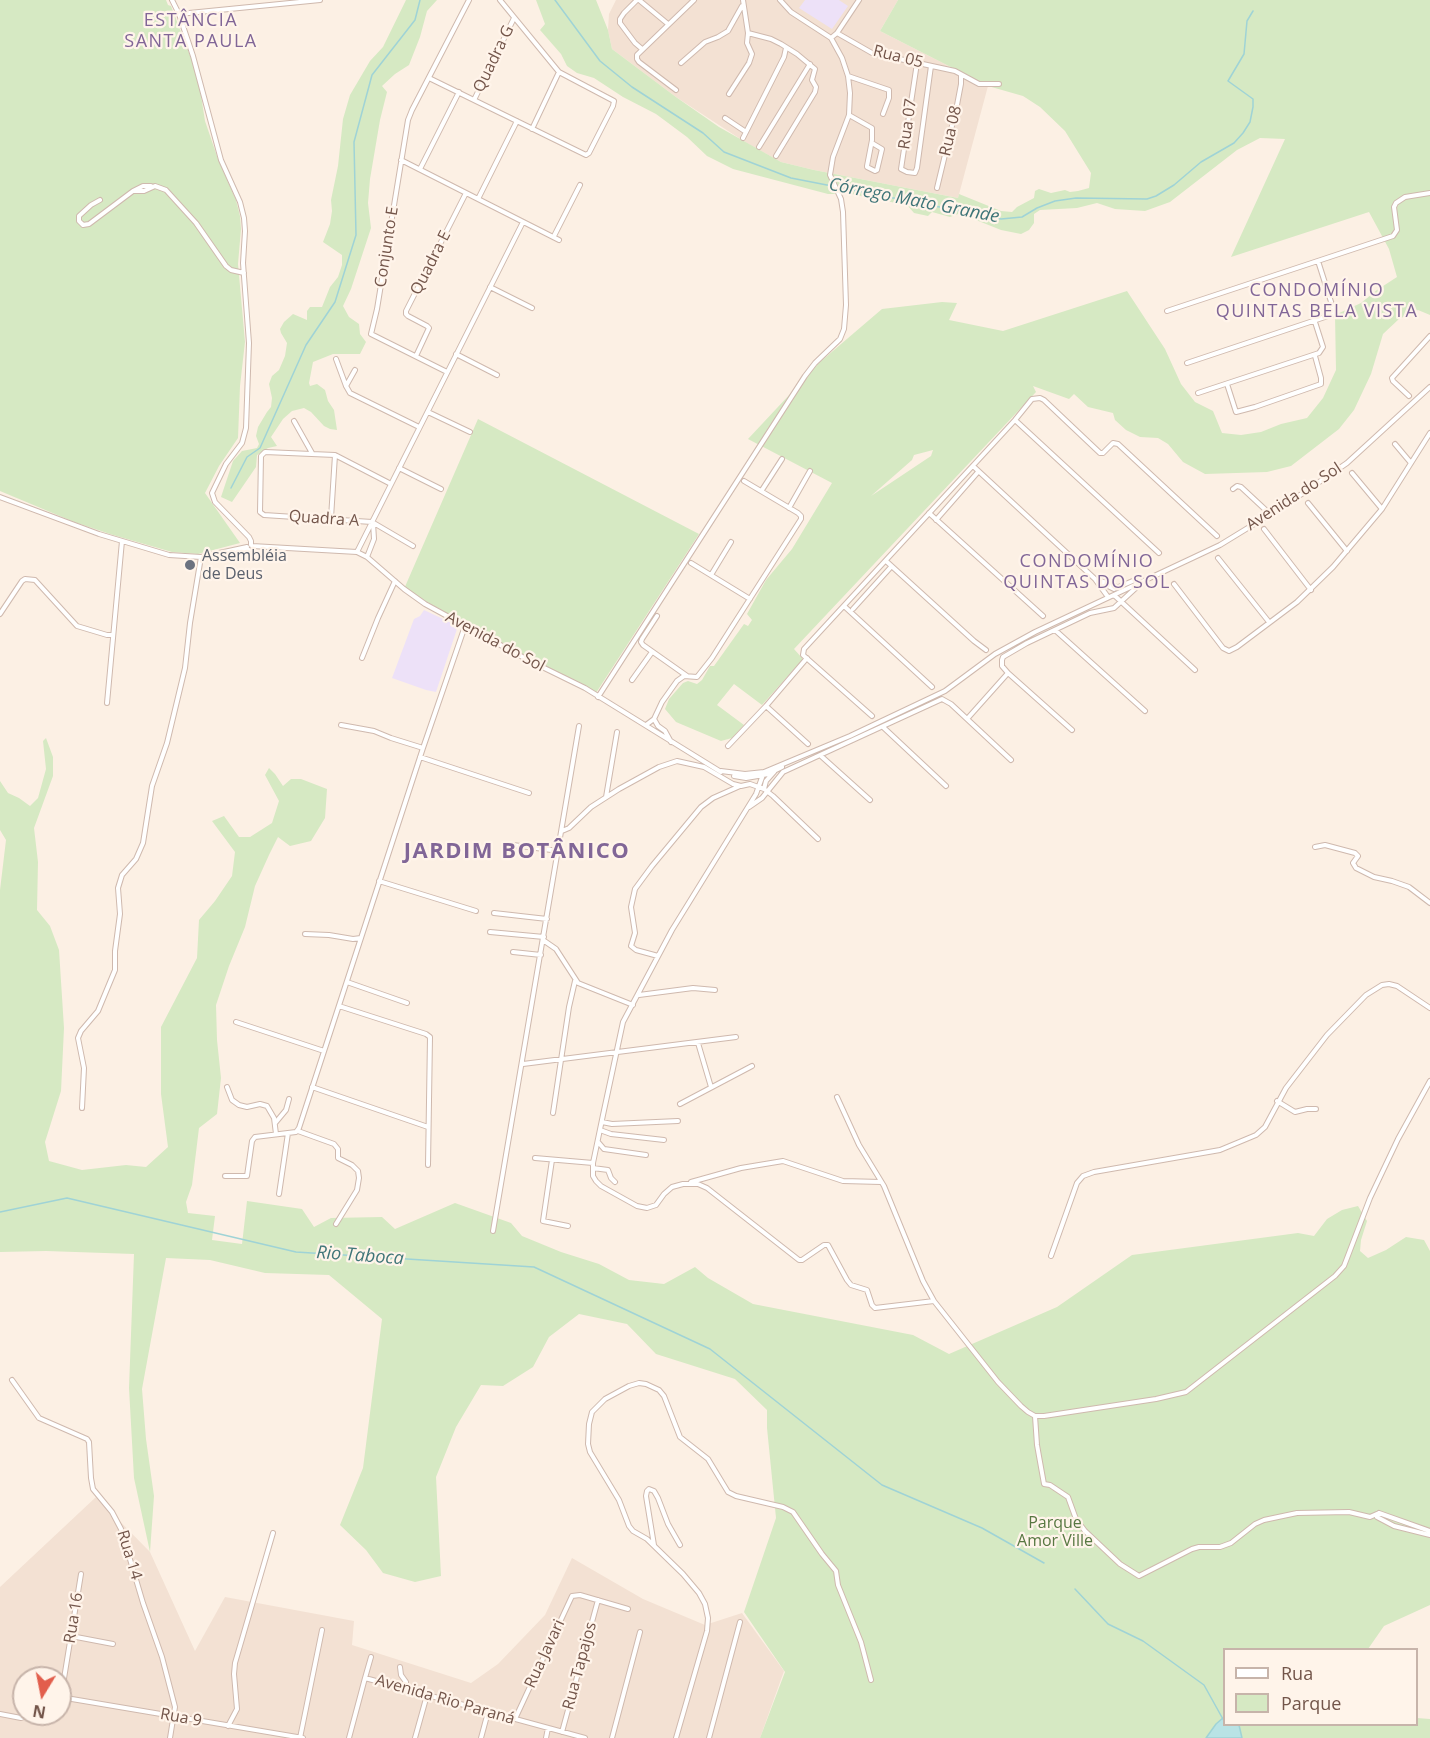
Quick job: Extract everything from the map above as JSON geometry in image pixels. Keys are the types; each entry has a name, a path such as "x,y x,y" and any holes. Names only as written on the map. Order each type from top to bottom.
{"street":[{"path":"172,0 179,14 200,78 221,160 240,202 244,218 243,273 249,343 246,428 242,443 226,464 212,493 215,502 251,539 250,547"},
{"path":"179,14 320,0"},
{"name":"Conjunto E","path":"416,356 371,334 408,120 469,0"},
{"path":"429,78 586,155 589,153 614,101 558,72 500,0"},
{"path":"642,49 635,44 620,23 624,13 638,0 668,24"},
{"path":"676,90 636,59 642,49 694,0"},
{"path":"598,697 805,376 840,339 845,324 843,212 830,175 830,167 849,115 848,76 842,58 831,38 791,12 780,0"},
{"path":"831,38 837,33 859,0"},
{"path":"729,94 749,63 752,54 747,43 748,33 743,2"},
{"path":"681,63 705,42 728,31 743,2"},
{"name":"Quadra G","path":"474,100 514,18"},
{"path":"748,33 771,39 815,69 812,78 816,87 815,92 776,156"},
{"name":"Rua 05","path":"837,33 872,53 955,71 983,85 995,82 999,84"},
{"path":"743,138 784,57 786,48"},
{"name":"Rua 07","path":"916,63 901,170 910,173 915,172 931,66"},
{"path":"759,147 810,64"},
{"path":"532,129 558,72"},
{"name":"Rua 08","path":"938,188 957,105 961,75"},
{"path":"848,76 889,90 889,98 883,114"},
{"path":"419,169 459,92"},
{"path":"849,115 872,128 872,143 867,167 875,171 882,149 872,143"},
{"path":"724,118 746,132"},
{"path":"478,200 517,121"},
{"path":"401,160 559,240"},
{"path":"100,200 79,216 79,221 83,225 89,224 133,191 144,191 152,186 166,190 187,211 226,266 243,273"},
{"path":"554,236 579,186"},
{"name":"Quadra E","path":"416,356 429,328 408,316 406,311 466,193"},
{"path":"1167,311 1394,236 1397,230 1394,207 1396,202 1405,197 1430,193"},
{"path":"357,552 523,222"},
{"path":"1187,363 1334,314 1318,261"},
{"path":"490,287 532,308"},
{"path":"1198,393 1315,356 1321,352 1323,347 1315,322"},
{"path":"1409,396 1392,378 1430,336"},
{"path":"1426,341 1430,345"},
{"path":"456,354 497,375"},
{"path":"416,356 447,372"},
{"path":"1227,384 1237,412 1321,384 1315,356"},
{"path":"336,358 350,393 419,427"},
{"path":"346,386 355,370"},
{"name":"Avenida do Sol","path":"1141,582 1220,545 1312,488 1347,463 1430,387"},
{"path":"872,716 803,655 804,649 1032,399 1044,400 1102,453 1115,443 1217,536"},
{"path":"427,412 470,432"},
{"path":"1015,420 1159,553"},
{"path":"294,421 313,454 335,455 391,484"},
{"path":"1174,584 1223,648 1228,651 1237,647 1311,590 1347,551 1382,509 1430,433"},
{"path":"1395,444 1411,464"},
{"name":"Quadra A","path":"313,454 265,452 262,454 260,512 264,515 373,521 413,546"},
{"path":"331,519 335,455"},
{"path":"762,490 782,459"},
{"path":"972,466 1095,579 1107,595"},
{"path":"399,468 441,489"},
{"path":"789,508 810,471"},
{"path":"936,520 978,472"},
{"path":"1352,473 1382,509"},
{"path":"646,725 654,719 662,702 677,681 687,676 697,677 701,672 801,519 800,515 744,481"},
{"path":"1233,489 1237,486 1241,487 1270,514"},
{"path":"945,494 953,500"},
{"name":"Avenida do Sol","path":"0,497 122,542 169,555 201,557 250,547 357,552 367,557 425,604 598,697 721,771 761,774 776,770 790,762"},
{"path":"1308,503 1347,551"},
{"path":"928,513 1043,616"},
{"path":"367,557 374,538 373,521"},
{"path":"1264,529 1311,590"},
{"path":"107,703 122,542"},
{"path":"711,575 731,542"},
{"path":"82,1108 84,1068 78,1038 98,1011 115,970 120,914 118,888 123,875 136,859 143,843 152,786 167,743 183,678 201,557"},
{"path":"1218,558 1269,622"},
{"path":"886,561 986,650"},
{"path":"691,563 750,599"},
{"path":"853,609 890,568"},
{"path":"1095,579 1116,588"},
{"path":"0,614 22,581 35,580 76,626 113,635"},
{"path":"1107,595 1116,588 1135,580 1141,582"},
{"path":"362,658 395,581"},
{"path":"864,582 871,589"},
{"path":"1107,595 1114,595 1141,582"},
{"path":"1072,730 1008,673 1002,666 1003,657 1090,613 1111,610 1141,582"},
{"name":"Avenida do Sol","path":"761,774 939,694 995,654 1107,595"},
{"path":"1114,595 1195,670"},
{"path":"844,606 932,687"},
{"path":"657,616 642,639 643,645 687,676"},
{"path":"298,1131 465,626"},
{"path":"1055,630 1145,711"},
{"path":"632,680 652,652"},
{"path":"728,746 807,658"},
{"path":"967,719 1008,673"},
{"path":"761,788 783,772 942,699 946,700 1011,760"},
{"path":"766,706 808,744"},
{"path":"654,719 672,742"},
{"path":"341,725 374,731 423,748"},
{"path":"493,1232 579,726"},
{"path":"883,727 946,786"},
{"path":"606,797 617,732"},
{"path":"821,756 870,800"},
{"path":"420,757 529,793"},
{"path":"562,831 569,828 586,811 606,797 670,762 678,761 704,767 729,782 741,786"},
{"path":"776,770 756,794 699,886 658,956 622,1025 600,1130 593,1176 598,1184 642,1208 652,1207 672,1187 698,1179 712,1178 741,1168 783,1161 843,1181 881,1182"},
{"path":"761,774 761,799"},
{"path":"761,774 765,782"},
{"path":"658,956 636,950 631,946 635,933 631,900 635,889 652,866 701,807 713,798 747,784 761,788 819,839"},
{"path":"756,794 761,799"},
{"path":"748,807 761,799"},
{"path":"513,845 559,851"},
{"path":"1315,847 1324,845 1355,853 1358,856 1353,863 1356,867 1374,877 1409,887 1430,903"},
{"path":"380,881 476,911"},
{"path":"494,913 547,919"},
{"path":"490,932 543,939 556,949 575,981 633,1005"},
{"path":"305,934 361,938"},
{"path":"513,952 540,955"},
{"path":"553,1113 575,981"},
{"path":"347,982 406,1003"},
{"path":"1051,1256 1077,1183 1083,1176 1094,1172 1210,1152 1256,1135 1262,1131 1277,1101 1292,1079 1327,1035 1375,988 1386,984 1392,985 1430,1008"},
{"path":"638,994 693,988 715,990"},
{"path":"339,1006 430,1037 428,1165"},
{"path":"236,1022 324,1051"},
{"path":"522,1064 736,1037"},
{"path":"698,1043 711,1087"},
{"path":"680,1104 752,1066"},
{"path":"837,1097 858,1142 881,1182 923,1281 934,1301 998,1382 1028,1413 1035,1416 1071,1413 1164,1398 1186,1392 1335,1276 1344,1266 1370,1198 1398,1139 1430,1081"},
{"path":"226,1087 232,1100 238,1106 248,1107 260,1104 267,1106 273,1114 276,1134"},
{"path":"312,1087 428,1127"},
{"path":"275,1123 286,1110 289,1099"},
{"path":"1277,1101 1296,1112 1316,1109"},
{"path":"602,1122 612,1124 678,1121"},
{"path":"600,1130 610,1134 664,1140"},
{"path":"225,1176 246,1177 252,1139 257,1137 298,1131 334,1144 338,1149 338,1158 352,1165 358,1171 359,1178 357,1190 336,1224"},
{"path":"279,1194 288,1133"},
{"path":"598,1142 604,1149 646,1155"},
{"path":"535,1158 608,1170 615,1182"},
{"path":"552,1160 543,1221 568,1226"},
{"path":"689,1183 707,1188 800,1260 819,1247 828,1245 847,1280 851,1285 867,1290 875,1308 934,1301"},
{"name":"Rua 14","path":"12,1380 39,1418 90,1442 92,1485 95,1493 106,1504 121,1529 174,1701 170,1738"},
{"path":"676,1738 703,1646 708,1625 707,1611 703,1598 683,1574 647,1539 629,1526 619,1500 590,1452 588,1444 588,1424 592,1412 605,1399 639,1383 653,1386 664,1396 680,1437 708,1459 728,1492 783,1507 793,1512 836,1571 838,1585 861,1642 871,1680"},
{"path":"1035,1416 1037,1445 1044,1484 1068,1497 1076,1519 1085,1531 1120,1564 1139,1576 1192,1549 1220,1547 1231,1543 1255,1524 1270,1518 1297,1513 1335,1511 1358,1513 1370,1517 1379,1513 1430,1533"},
{"path":"654,1546 646,1497 649,1489 654,1491 658,1498 668,1524 680,1545"},
{"path":"1379,1513 1377,1517 1389,1524 1430,1533"},
{"path":"228,1726 236,1712 235,1663 273,1533"},
{"name":"Rua 16","path":"66,1666 81,1574"},
{"name":"Rua Javari","path":"515,1719 571,1597 575,1594 598,1600"},
{"path":"598,1600 628,1609"},
{"name":"Rua Tapajos","path":"562,1732 598,1600"},
{"path":"709,1738 740,1622"},
{"path":"301,1738 322,1630"},
{"path":"612,1738 640,1632"},
{"path":"71,1636 113,1644"},
{"path":"365,1677 371,1657"},
{"path":"400,1667 401,1675 406,1682 406,1689"},
{"name":"Avenida Rio Paraná","path":"350,1738 365,1677 585,1738"},
{"path":"415,1738 427,1695"},
{"name":"Rua 9","path":"72,1699 301,1738"},
{"path":"481,1738 488,1712"},
{"path":"546,1738 548,1728"}],"shaded area":[{"path":"616,0 898,0 880,31 988,86 958,198 781,162 745,142 676,97 612,49 608,30 609,14"},
{"path":"805,0 839,0 848,6 832,29 799,8"},
{"path":"424,610 458,626 436,692 392,678 414,619"},
{"path":"96,1497 150,1552 195,1651 225,1597 354,1621 352,1645 471,1683 498,1664 545,1615 572,1558 643,1599 705,1625 742,1613 784,1671 760,1738 0,1738 0,1587"}],"green space":[{"path":"0,0 166,0 171,6 198,76 205,121 240,216 238,264 245,342 238,438 219,466 205,493 240,543 198,554 172,552 74,522 0,491"},
{"path":"406,0 437,0 427,11 409,65 382,86 387,92 370,179 368,203 371,228 343,306 349,317 359,324 360,334 366,342 360,354 333,354 313,362 309,383 310,386 317,384 325,390 334,410 337,430 324,426 304,408 292,411 283,419 271,437 277,446 268,448 257,455 256,467 232,502 221,497 233,461 242,451 257,448 259,444 256,436 258,427 271,407 269,384 272,376 279,370 287,343 280,329 293,314 307,320 307,311 310,307 322,307 330,287 338,277 342,255 323,242 330,224 331,200 338,166 343,119 350,95 370,61 383,47"},
{"path":"536,0 596,0 608,30 612,49 719,127 781,162 958,198 959,194 1001,211 1012,212 1034,198 1035,191 1039,189 1051,193 1089,188 1091,173 1065,131 1040,107 1023,96 988,86 880,31 898,0 1430,0 1430,315 1418,310 1399,319 1383,334 1371,374 1354,410 1339,429 1291,466 1267,472 1205,474 1183,462 1168,444 1158,438 1140,437 1126,430 1115,420 1113,413 1088,407 1074,394 1069,399 1033,386 1036,392 794,649 803,659 762,705 734,684 717,705 744,725 732,738 721,741 676,722 665,709 669,699 683,683 688,681 697,684 702,680 710,666 714,666 744,624 748,626 752,620 747,614 766,580 792,549 832,483 748,439 820,362 882,309 942,302 957,303 949,320 1003,331 1127,291 1165,349 1181,384 1195,402 1213,411 1222,433 1241,435 1261,432 1281,424 1307,418 1323,398 1336,370 1335,315 1361,303 1397,277 1389,249 1369,212 1231,257 1285,139 1260,138 1237,150 1170,202 1145,211 1115,209 1097,203 1077,208 1040,210 1034,214 1034,223 1029,230 1021,234 1001,230 958,214 950,217 932,212 928,216 914,213 908,206 851,194 828,194 733,169 707,156 687,137 656,114 623,97 594,78 577,73 567,66 561,54 540,30 545,24","holes":["933,450 931,456 871,496 912,460 914,455"]},
{"path":"478,419 699,534 594,696 404,589"},
{"name":"Parque Amor Ville","path":"46,738 53,757 53,776 34,828 38,862 37,910 50,926 59,950 64,1028 61,1091 45,1142 49,1161 82,1170 126,1165 146,1167 168,1147 161,1094 161,1027 197,958 199,920 232,876 235,852 212,821 224,816 239,837 250,837 272,823 279,801 265,775 269,768 283,786 291,779 301,779 327,789 325,818 311,841 290,846 278,837 255,886 245,927 216,1005 221,1078 217,1114 199,1128 192,1185 186,1202 188,1213 215,1216 212,1240 242,1244 247,1201 302,1209 314,1227 331,1218 382,1217 395,1229 455,1203 511,1223 522,1236 599,1264 629,1280 664,1284 695,1267 708,1278 753,1304 913,1335 949,1354 1057,1307 1132,1255 1298,1233 1314,1236 1327,1219 1342,1210 1358,1206 1367,1221 1360,1251 1368,1258 1406,1237 1424,1240 1430,1251 1430,1605 1384,1626 1369,1648 1223,1648 1223,1726 1418,1726 1418,1718 1430,1719 1430,1738 760,1738 785,1672 744,1612 776,1518 767,1410 735,1379 656,1354 627,1324 579,1314 549,1337 533,1367 503,1386 481,1385 456,1427 436,1477 441,1576 415,1582 383,1573 366,1550 340,1525 363,1468 382,1319 329,1275 265,1273 210,1260 166,1258 142,1389 154,1496 150,1552 134,1478 129,1388 134,1254 0,1252 0,890 6,840 0,830 0,781 8,793 30,806 38,798 46,769 43,741"}],"water":[{"path":"1223,1718 1223,1726 1239,1726 1242,1738 1206,1738"}],"waterway":[{"path":"231,488 247,457 260,448 306,345 335,302 356,235 354,142 372,75 415,20 420,0"},
{"name":"Córrego Mato Grande","path":"555,0 600,61 632,87 703,133 724,152 791,178 1001,219 1022,217 1055,201 1076,198 1147,199 1174,185 1201,162 1234,143 1250,122 1253,99 1228,81 1244,54 1247,21 1253,11"},
{"name":"Rio Taboca","path":"0,1212 67,1198 296,1252 534,1267 710,1349 882,1485 982,1528 1044,1563"},
{"path":"1075,1589 1108,1624 1143,1641 1204,1685 1223,1719"}],"place":[{"name":"Assembléia de Deus","path":"190,565"}],"district":[{"name":"ESTÂNCIA SANTA PAULA","path":"191,31"},
{"name":"CONDOMÍNIO QUINTAS BELA VISTA","path":"1317,301"},
{"name":"CONDOMÍNIO QUINTAS DO SOL","path":"1087,572"},
{"name":"JARDIM BOTÂNICO","path":"517,852"}]}
